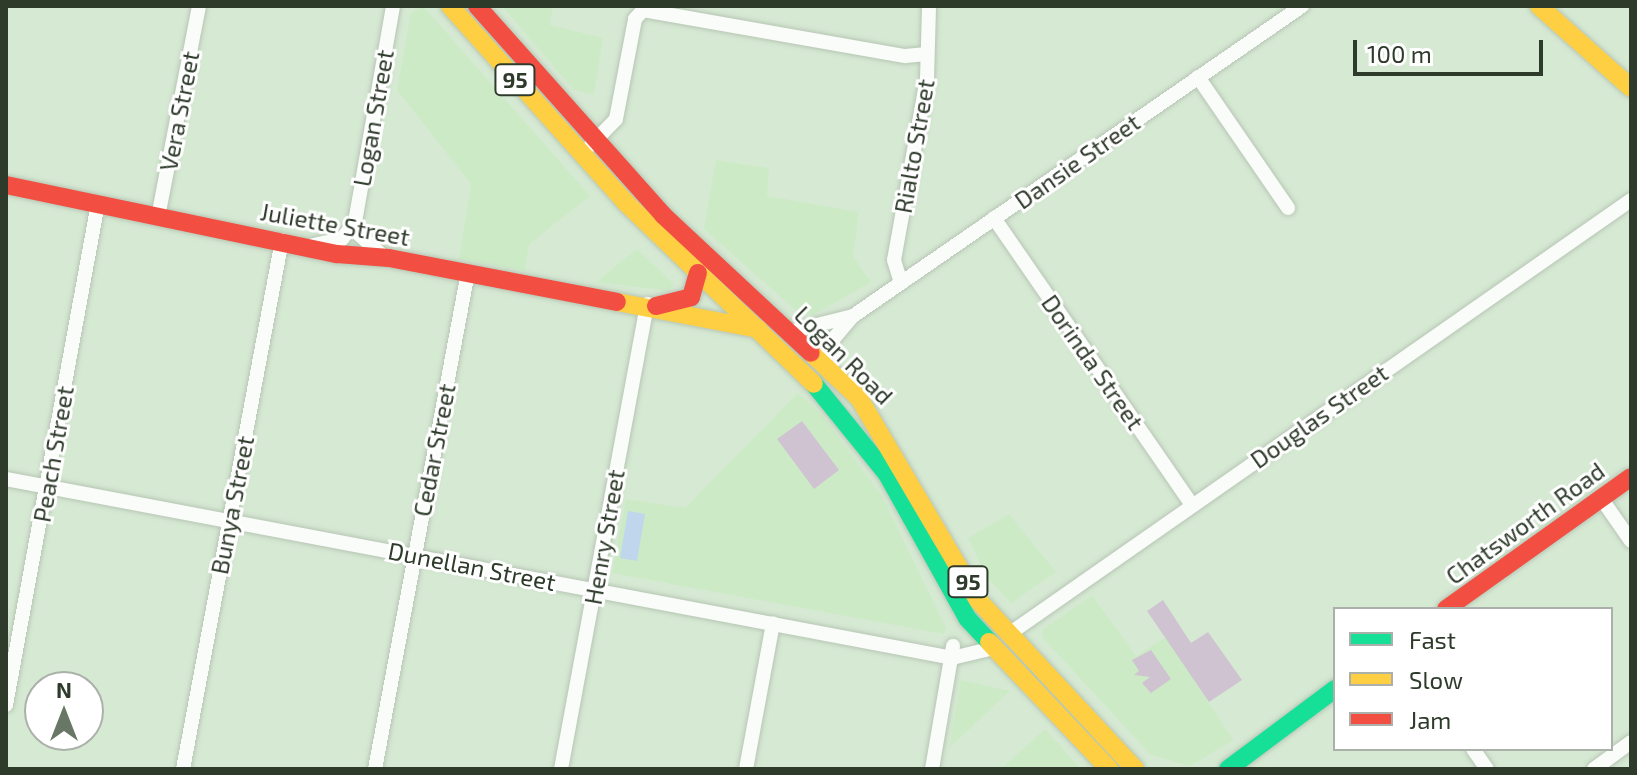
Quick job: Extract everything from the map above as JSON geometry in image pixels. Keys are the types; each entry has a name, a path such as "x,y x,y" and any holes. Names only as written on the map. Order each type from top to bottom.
{"main road":[{"name":"Logan Road","path":"450,6 581,153 865,440 967,618 1109,769"},
{"name":"Logan Road","path":"477,6 663,215 823,364 882,429 978,600 1135,769"},
{"path":"1539,6 1631,88"},
{"name":"Juliette Street","path":"6,185 312,245 365,259 389,258 468,272 652,305 758,329"},
{"name":"Juliette Street","path":"652,305 691,297 698,273"},
{"name":"Chatsworth Road","path":"1449,607 1631,477"},
{"path":"1235,767 1333,691"}],"street":[{"name":"Vera Street","path":"158,217 199,6"},
{"name":"Logan Street","path":"353,229 393,6"},
{"name":"Rialto Street","path":"901,283 894,260 927,54 929,6"},
{"name":"Dansie Street","path":"823,364 830,343 853,316 1302,6"},
{"path":"581,153 616,119 635,19 643,10 905,56 927,54"},
{"path":"1198,77 1288,208"},
{"name":"Douglas Street","path":"1009,634 1631,200"},
{"name":"Peach Street","path":"6,705 98,203"},
{"name":"Dorinda Street","path":"994,218 1192,505"},
{"path":"312,245 337,241 353,229 368,248 389,258"},
{"name":"Bunya Street","path":"183,769 282,240"},
{"name":"Cedar Street","path":"375,769 468,272"},
{"name":"Henry Street","path":"561,769 652,305"},
{"name":"Dansie Street","path":"789,332 853,316"},
{"name":"Dunellan Street","path":"6,479 773,623 948,652 994,648"},
{"path":"1601,498 1631,541"},
{"path":"932,769 948,652 967,618"},
{"path":"746,769 773,623"},
{"path":"1594,769 1631,742"},
{"path":"1474,751 1487,769"}],"shaded area":[{"path":"423,6 590,196 529,244 525,271 459,259 471,184 397,90 411,13"},
{"path":"502,6 553,6 550,25 603,38 594,94 574,90"},
{"path":"716,160 769,168 767,196 859,212 853,257 871,282 813,315 799,313 704,229"},
{"path":"637,249 674,284 669,291 596,282"},
{"path":"798,393 822,415 882,496 946,628 944,634 612,573 626,499 685,508"},
{"path":"802,421 839,470 814,489 777,439"},
{"path":"1009,514 1056,572 1011,603 987,577 968,538"},
{"path":"1092,595 1136,656 1166,637 1233,740 1190,766 1151,755 1043,638 1042,630"},
{"path":"1163,600 1191,643 1208,632 1242,680 1209,702 1147,611"},
{"path":"1151,650 1171,679 1151,693 1142,683 1150,677 1134,675 1139,671 1132,660"},
{"path":"961,680 1010,691 949,748 956,710"},
{"path":"1045,729 1081,769 1001,769"}],"water":[{"path":"628,511 645,514 637,561 620,558"}],"traffic: fast":[{"path":"814,384 887,474 967,618 989,642"},
{"path":"1228,769 1333,690"}],"traffic: slow":[{"path":"450,6 625,202 814,384"},
{"path":"1539,6 1631,88"},
{"path":"617,302 758,329"},
{"path":"811,353 859,398 978,600 1135,769"},
{"path":"989,642 1109,769"}],"traffic: jam":[{"path":"477,6 663,215 811,353"},
{"path":"6,185 337,254 389,258 617,302"},
{"path":"656,306 691,297 698,273"},
{"path":"1449,607 1631,477"}]}
